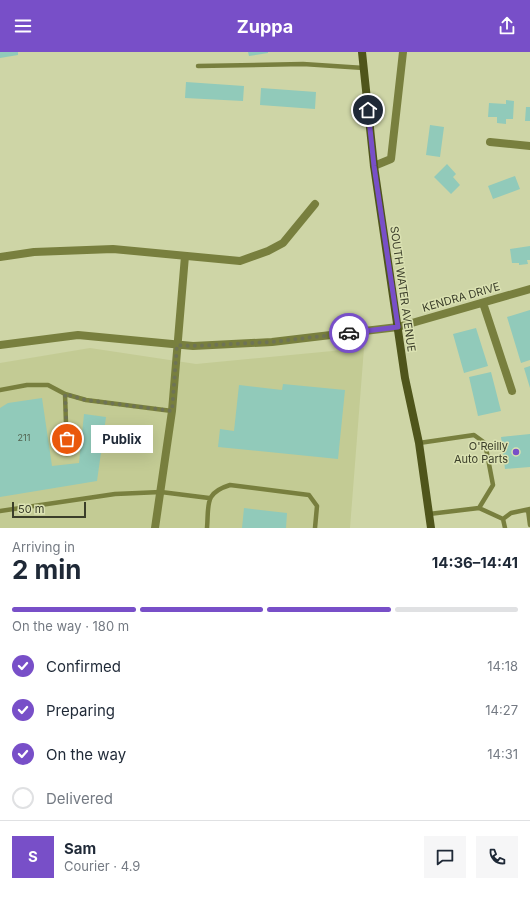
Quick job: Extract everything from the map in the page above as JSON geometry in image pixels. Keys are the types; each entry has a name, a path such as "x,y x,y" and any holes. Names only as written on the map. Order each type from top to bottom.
{"main road":[{"name":"SOUTH WATER AVENUE","path":"362,52 374,166 405,378 419,443 432,528"}],"street":[{"path":"374,166 391,159 403,52"},
{"path":"490,142 530,146"},
{"path":"0,257 34,252 113,249 240,260 268,251 283,243 315,204"},
{"path":"155,528 172,411 185,256"},
{"name":"KENDRA DRIVE","path":"0,345 78,336 192,346 272,342 398,327 530,289"},
{"path":"483,303 512,391"}],"lane":[{"path":"198,66 303,64 364,68"},
{"path":"0,390 27,385 48,385 65,394 86,400 172,411"},
{"path":"65,394 67,454"},
{"path":"419,443 474,435 485,443 493,485 479,508"},
{"path":"207,528 210,498 218,489 230,486 309,495 317,506 315,528"},
{"path":"0,511 115,494 161,492 210,498"},
{"path":"429,514 479,508 503,519"},
{"path":"503,519 511,513 529,509 530,526 524,528"},
{"path":"503,519 505,528"}],"shaded area":[{"path":"90,348 196,364 364,348 350,528 0,528 0,363"}],"building":[{"path":"0,52 18,52 18,55 0,58"},
{"path":"248,52 268,52 268,53 249,56"},
{"path":"186,82 244,86 243,101 185,98"},
{"path":"261,88 316,92 315,109 260,105"},
{"path":"506,100 514,101 513,119 506,119 506,124 497,123 497,117 488,117 489,103 506,104"},
{"path":"526,107 530,107 530,121 525,121"},
{"path":"430,125 444,127 440,157 426,155"},
{"path":"447,164 456,174 453,177 460,185 451,194 434,177"},
{"path":"515,176 520,189 493,199 488,186"},
{"path":"530,246 530,260 527,260 528,264 519,265 519,263 512,263 510,249"},
{"path":"530,310 530,360 521,363 507,317"},
{"path":"476,328 488,366 464,373 453,334"},
{"path":"530,366 530,388 524,368"},
{"path":"491,372 501,411 478,416 469,377"},
{"path":"283,384 345,390 338,459 218,447 220,429 234,431 239,385 282,390"},
{"path":"42,398 52,466 79,463 84,414 106,417 97,481 0,497 0,408 8,403"},
{"name":"O'Reilly Auto Parts","path":"530,434 530,467 505,469 501,437"},
{"path":"244,508 287,513 286,528 242,528"}],"way so far":[{"path":"67,439 65,394 86,400 172,411 177,345 192,346 272,342 349,333"}],"place":[{"name":"Publix","path":"67,439"},
{"name":"O'Reilly Auto Parts","path":"516,452"}],"route":[{"path":"349,333 398,327 374,166 368,110"}]}
